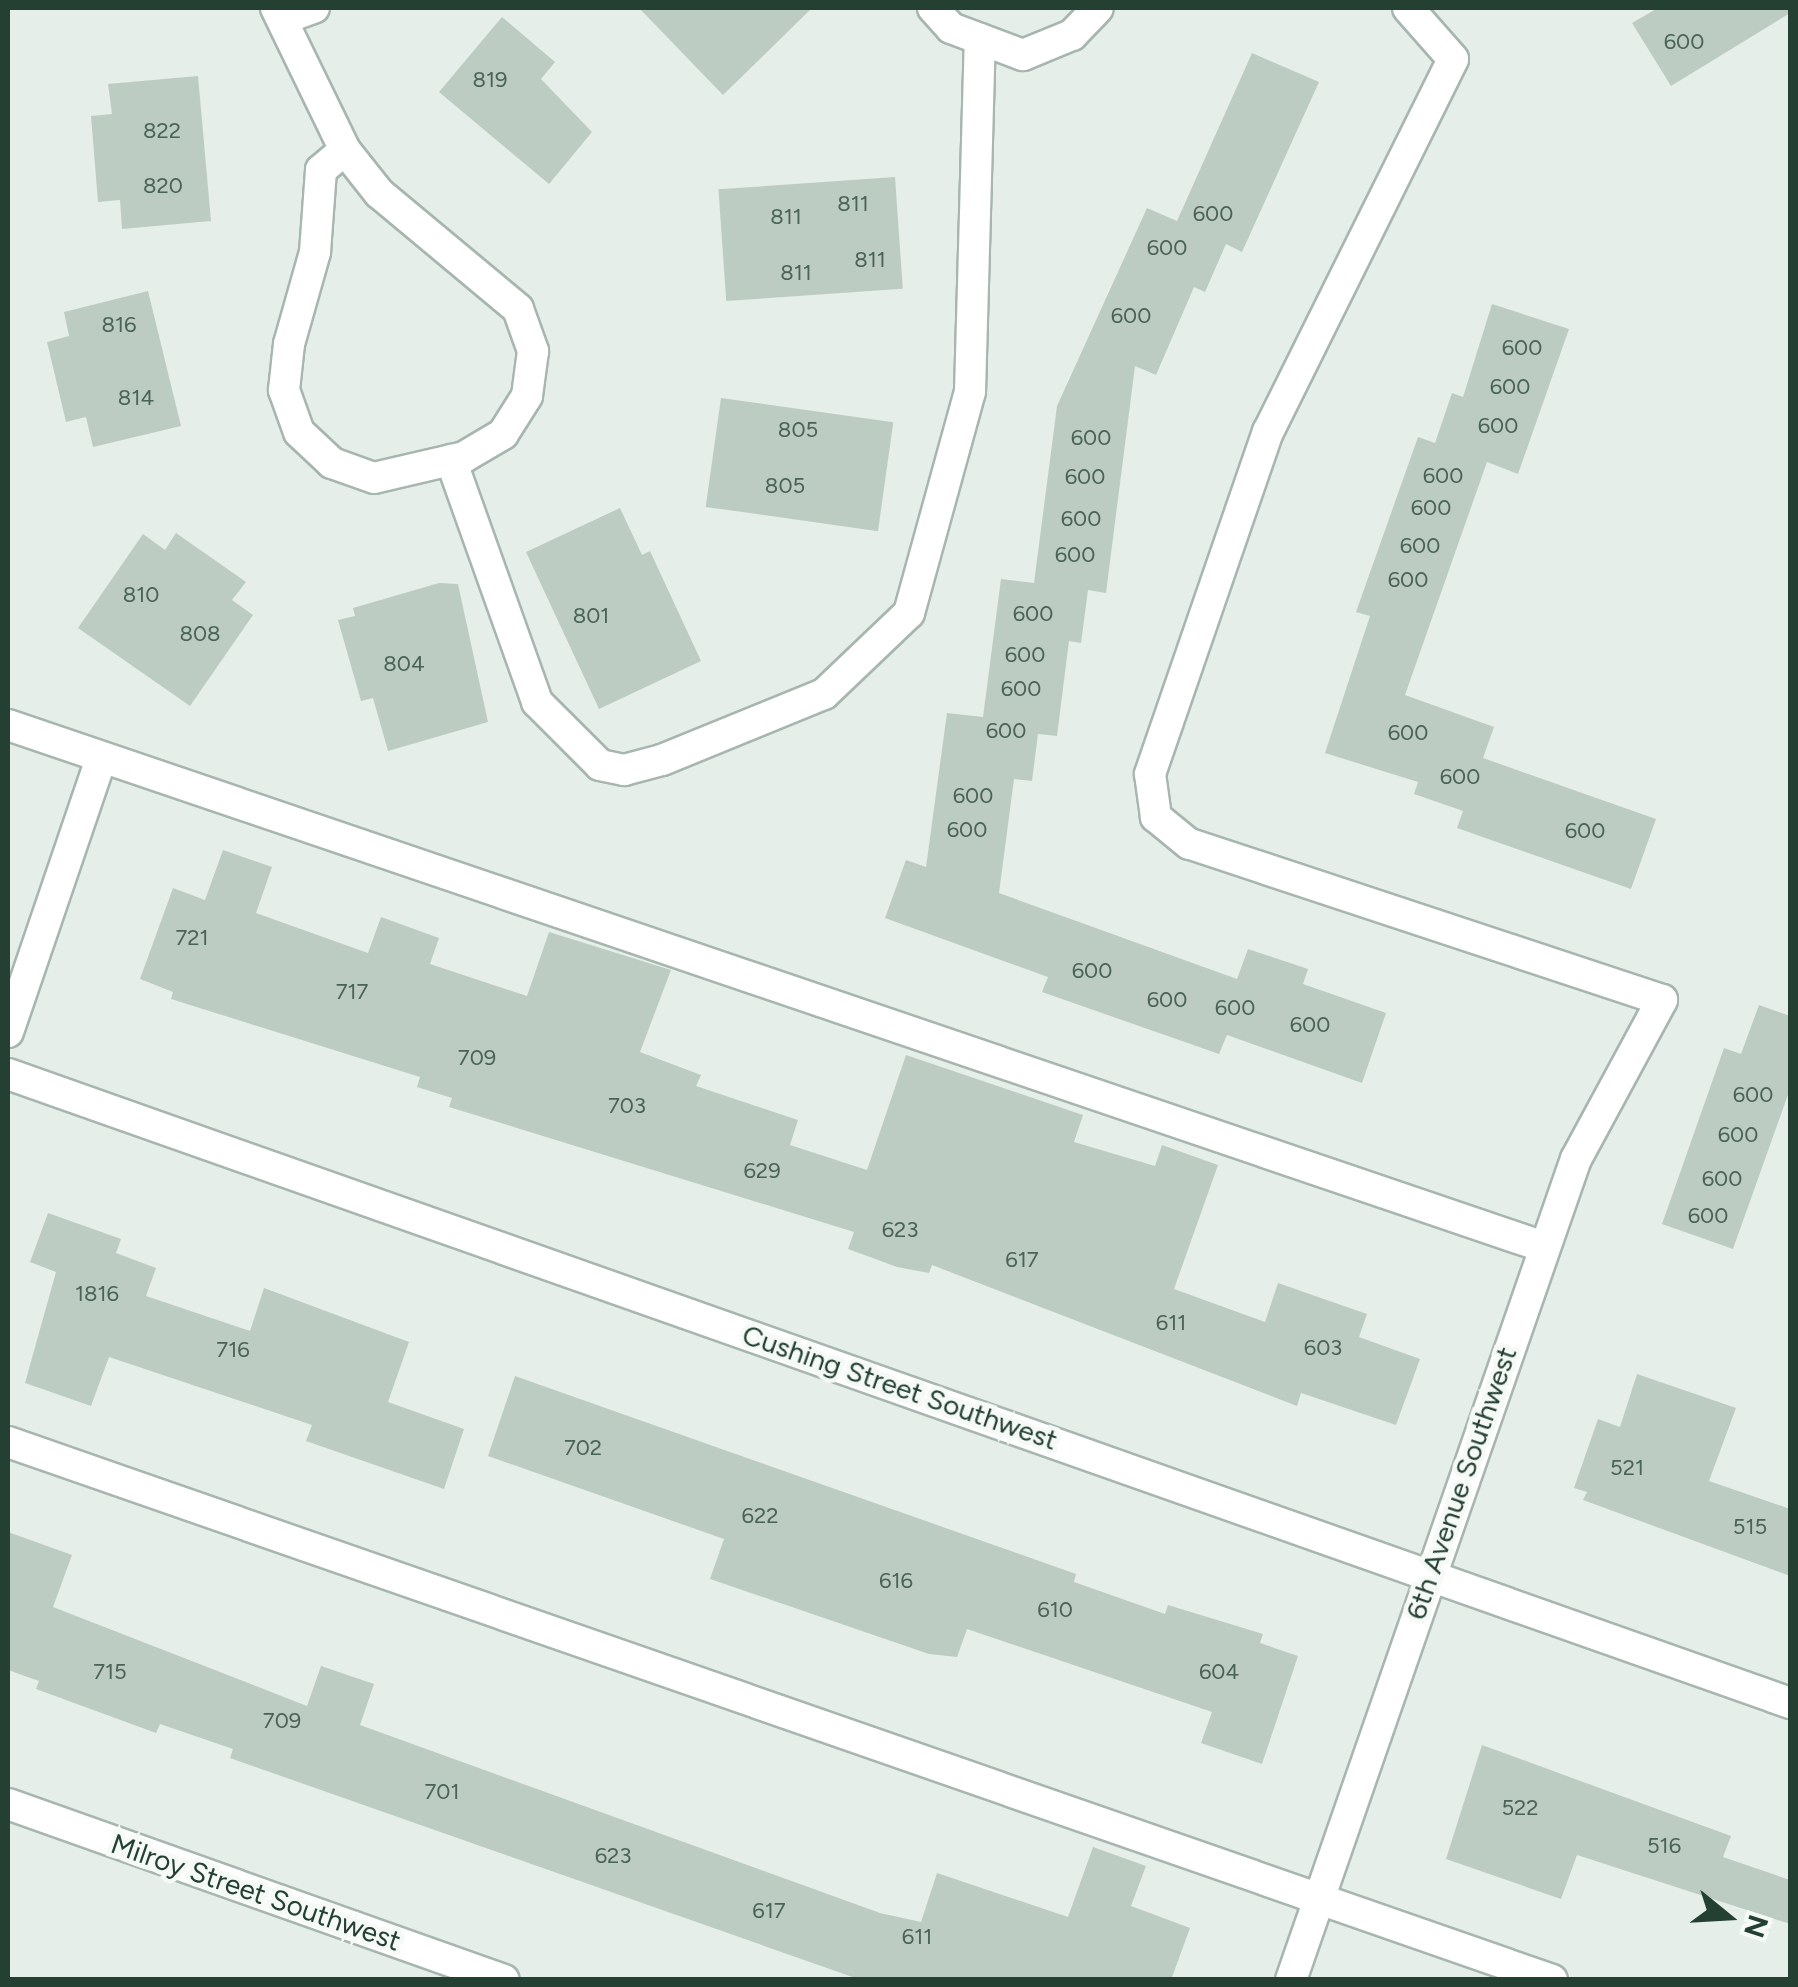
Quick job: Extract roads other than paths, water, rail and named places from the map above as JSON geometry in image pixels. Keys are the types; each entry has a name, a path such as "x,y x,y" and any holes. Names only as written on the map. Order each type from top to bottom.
{"street":[{"path":"314,8 279,13 345,150 378,193 518,308 528,337 527,396 503,434 452,460 374,478 332,463 299,432 289,404 289,344 316,252 321,170 345,150"},
{"path":"933,8 951,28 1023,55 1072,35 1098,8"},
{"name":"6th Avenue Southwest","path":"1291,1980 1576,1159 1662,1000 1190,844 1156,817 1150,774 1268,432 1453,59 1408,8"},
{"path":"452,460 537,702 600,765 624,770 662,760 824,694 909,613 970,392 980,39"},
{"path":"8,725 1544,1248"},
{"path":"8,1032 101,758"},
{"name":"Cushing Street Southwest","path":"8,1074 1790,1703"},
{"path":"8,1442 1552,1980"},
{"name":"Milroy Street Southwest","path":"8,1804 504,1980"}]}
